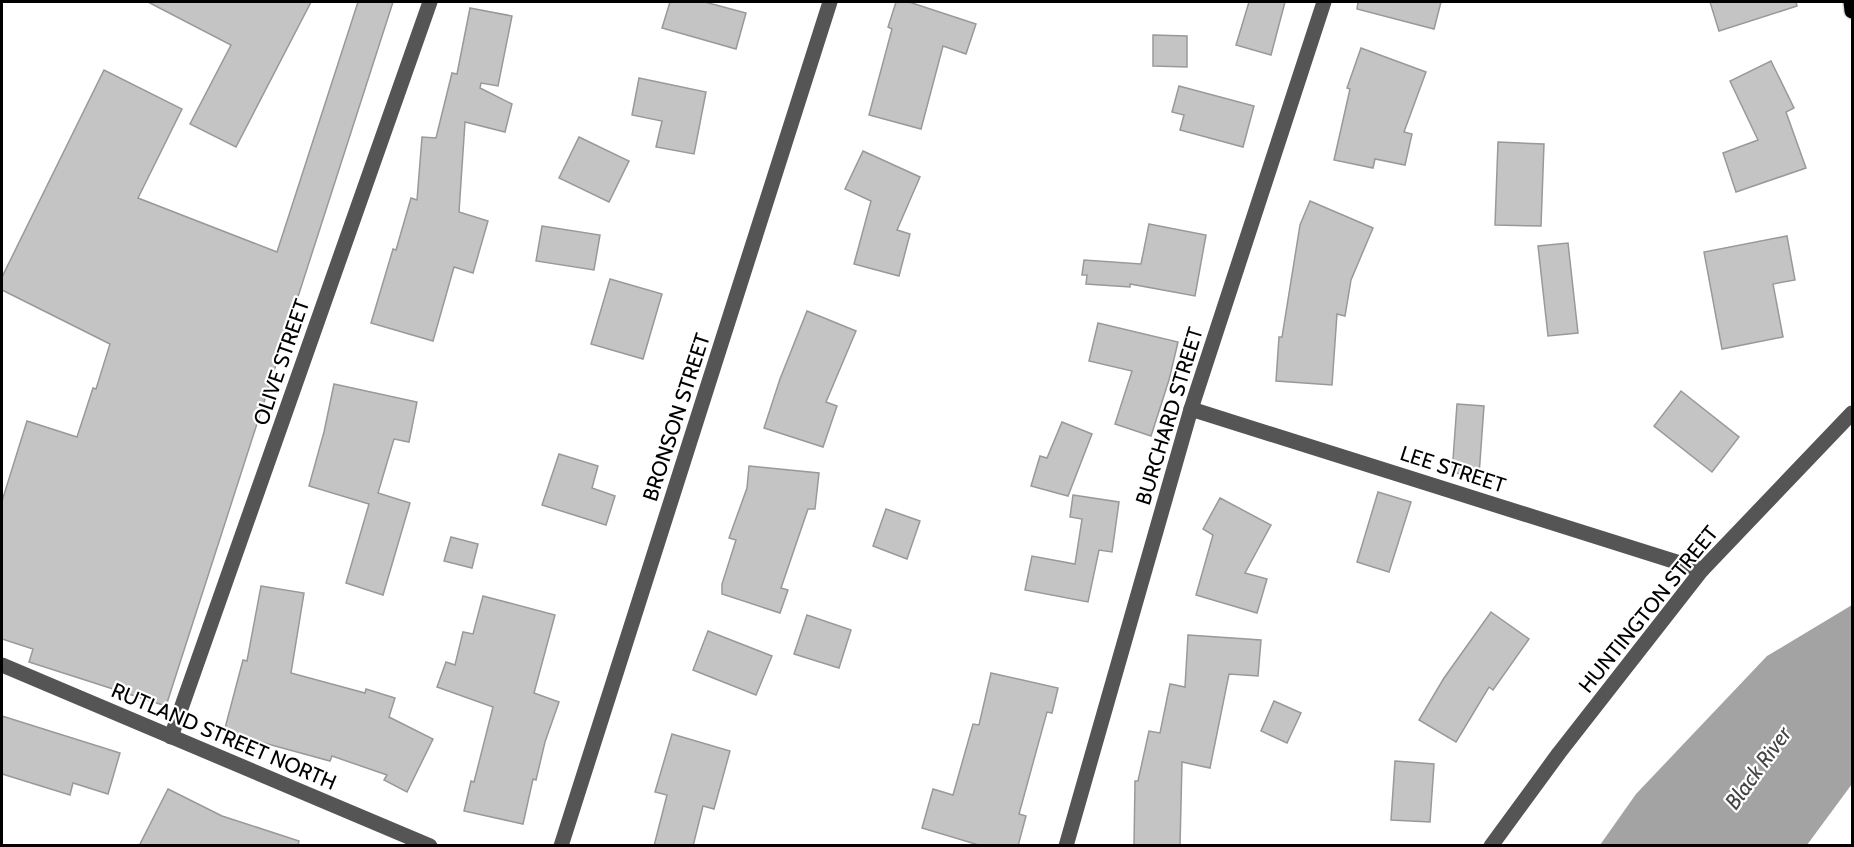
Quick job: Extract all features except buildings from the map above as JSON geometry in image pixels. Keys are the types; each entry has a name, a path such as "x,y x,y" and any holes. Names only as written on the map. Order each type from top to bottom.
{"main road":[{"path":"1851,2 1852,11"}],"street":[{"name":"OLIVE STREET","path":"171,737 430,2"},
{"name":"BRONSON STREET","path":"561,846 830,2"},
{"name":"BURCHARD STREET","path":"1066,846 1191,409 1324,2"},
{"name":"LEE STREET","path":"1191,409 1702,570"},
{"name":"HUNTINGTON STREET","path":"1491,846 1559,753 1702,570 1852,412"},
{"name":"RUTLAND STREET NORTH","path":"2,665 430,846"}],"water":[{"name":"Black River","path":"1852,605 1852,784 1807,845 1600,845 1636,794 1767,656"}]}
